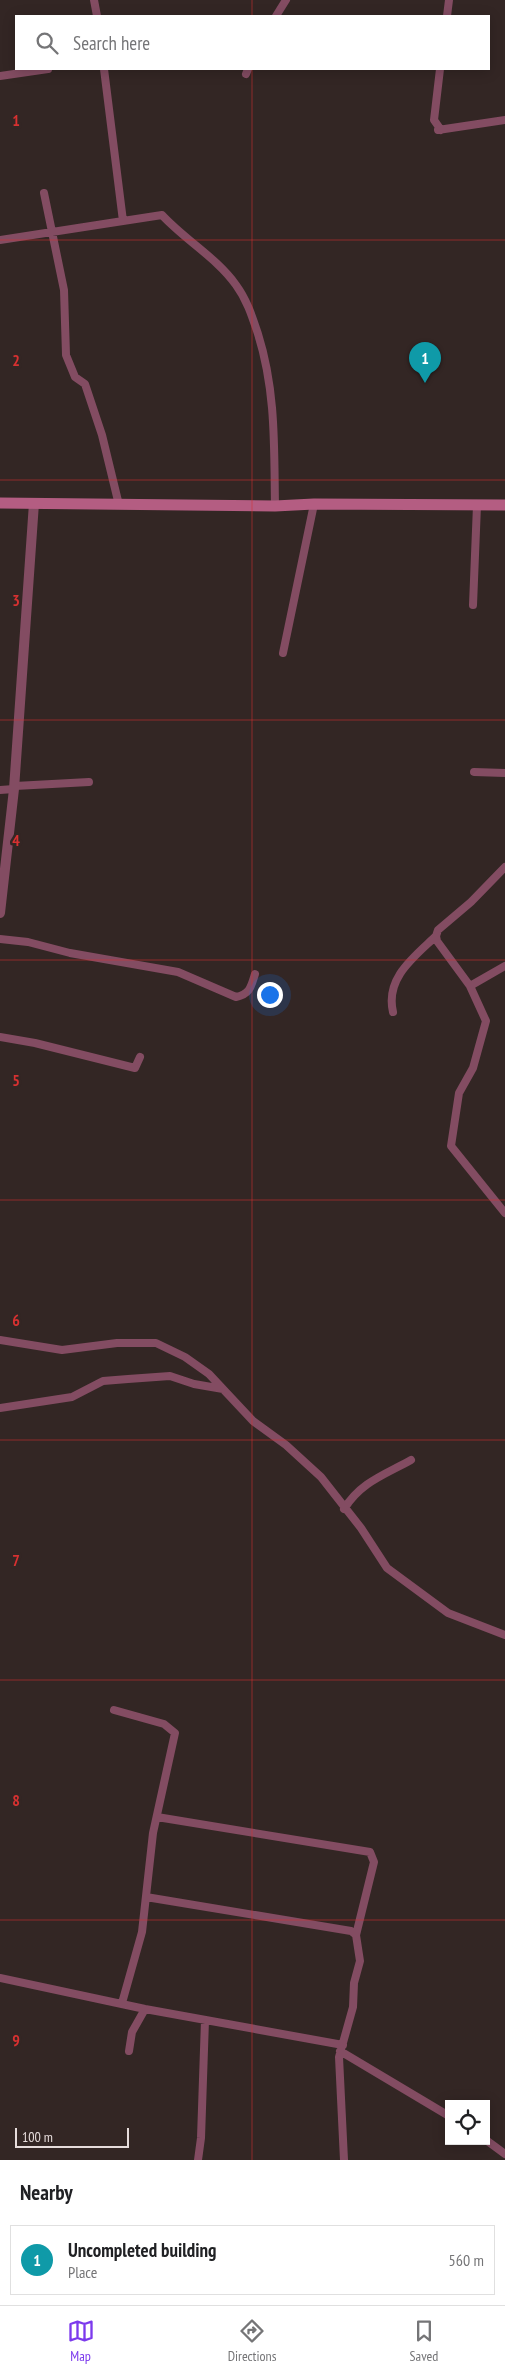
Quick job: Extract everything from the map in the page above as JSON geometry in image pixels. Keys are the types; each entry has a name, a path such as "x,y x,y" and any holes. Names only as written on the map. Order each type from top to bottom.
{"main road":[{"path":"0,503 275,506 314,504 505,505"}],"street":[{"path":"94,0 97,15"},
{"path":"277,15 286,0"},
{"path":"447,15 449,0"},
{"path":"0,76 41,70"},
{"path":"104,70 122,221"},
{"path":"440,70 434,120 440,130 505,120"},
{"path":"44,194 64,290 66,355 75,377 85,384 102,435 119,505"},
{"path":"0,240 162,215 187,240 216,263 236,285 250,308 267,363 272,387 274,412 275,506"},
{"path":"0,913 4,853 14,786 34,503"},
{"path":"284,653 314,504"},
{"path":"473,605 477,505"},
{"path":"474,772 505,772"},
{"path":"0,790 14,786 88,782"},
{"path":"393,1012 390,999 395,981 407,964 436,936 438,930 471,902 505,868"},
{"path":"436,936 437,941 470,986 486,1021 473,1068 459,1094 451,1146 505,1213"},
{"path":"0,939 28,942 70,953 178,972 236,997 244,995 250,990 255,974"},
{"path":"470,986 505,966"},
{"path":"0,1037 35,1043 135,1068 140,1057"},
{"path":"0,1340 62,1350 117,1343 156,1344 184,1356 209,1374 253,1421 286,1445 321,1478 360,1528 387,1568 448,1612 473,1624 505,1635"},
{"path":"0,1408 72,1397 103,1382 128,1379 170,1376 194,1384 223,1389"},
{"path":"344,1509 353,1495 364,1484 411,1460"},
{"path":"114,1710 164,1724 176,1733 157,1817 142,1932 122,2003"},
{"path":"157,1817 370,1852 374,1862 356,1935 360,1961 354,1983 353,2007 339,2067 344,2160"},
{"path":"146,1897 351,1931 356,1935"},
{"path":"0,1978 342,2048 445,2113"},
{"path":"129,2051 132,2032 145,2009"},
{"path":"198,2160 201,2138 205,2020"},
{"path":"490,2143 505,2154"}],"place":[{"name":"Uncompleted building","path":"425,383"}]}
